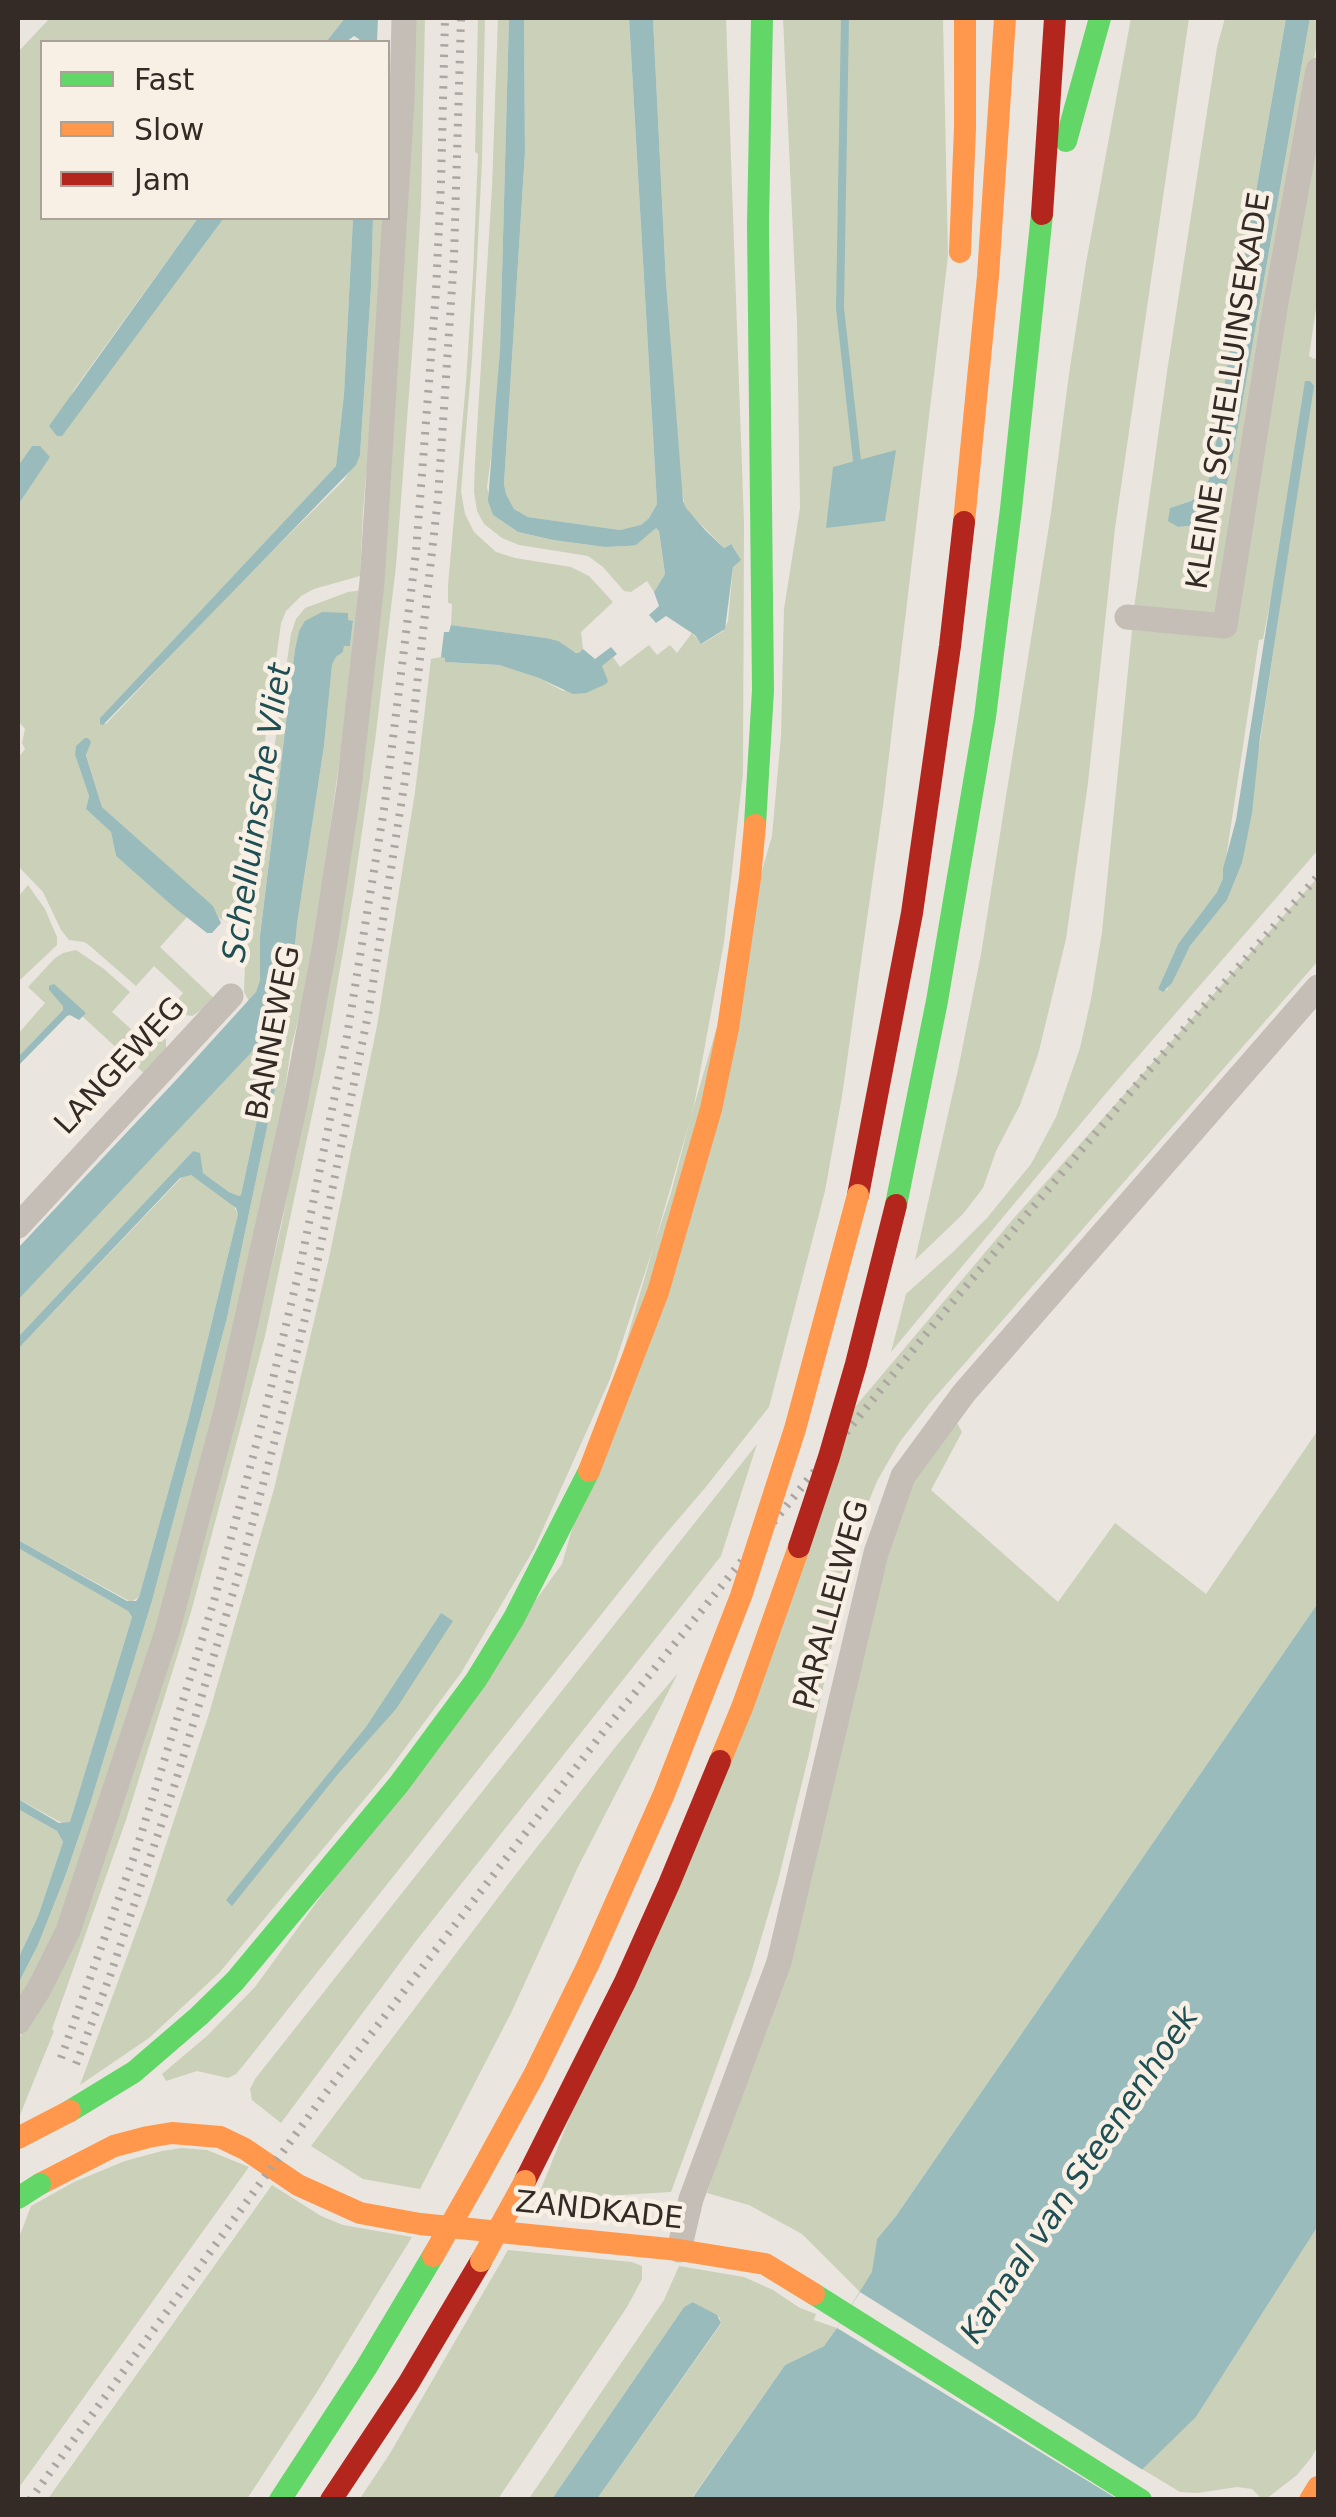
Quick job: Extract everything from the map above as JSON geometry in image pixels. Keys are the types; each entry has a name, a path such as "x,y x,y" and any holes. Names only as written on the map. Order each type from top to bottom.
{"main road":[{"path":"746,18 758,224"},
{"path":"18,2138 134,2072 199,2016 235,1981 399,1784 476,1680 514,1618 590,1469 658,1292 710,1109 728,1028 750,878 759,774 763,690 758,224 762,18"},
{"path":"964,18 962,283 981,346"},
{"path":"280,2500 433,2256 534,2075 588,1965 705,1693 795,1429 858,1195 912,913 969,481 1005,18"},
{"path":"331,2500 408,2384 481,2261 625,1982 718,1770 830,1457 896,1204 937,1000 985,717 1041,224 1055,18"},
{"path":"1041,224 1100,18"},
{"name":"ZANDKADE","path":"18,2198 114,2146 148,2136 196,2134 220,2137 298,2185 360,2213 420,2224 679,2250 765,2264 1141,2500"},
{"path":"1310,2500 1318,2488"}],"street":[{"name":"BANNEWEG","path":"18,2022 40,1989 68,1932 167,1632 228,1407 299,1088 349,787 372,582 399,160 404,18"},
{"name":"KLEINE SCHELLUINSEKADE","path":"1127,617 1224,626 1318,70"},
{"name":"PARALLELWEG","path":"679,2250 690,2199 779,1962 876,1553 903,1476 964,1392 1318,987"},
{"name":"LANGEWEG","path":"18,1226 232,996"}],"green space":[{"path":"50,18 345,18 328,40 40,40 40,220 197,220 73,391 62,435 223,220 353,220 344,394 336,466 100,718 106,724 344,480 360,455 373,220 387,220 360,576 301,596 286,611 281,623 236,926 219,918 212,906 102,807 87,749 75,755 89,796 86,809 111,832 116,856 187,917 160,947 217,1001 192,1016 171,1008 183,993 154,966 136,986 90,946 69,940 43,892 18,866 18,758 25,749 25,729 18,721 18,505 49,457 32,446 18,466 18,52"},
{"path":"414,18 425,18 421,204 396,566 353,894 326,1049 265,1336 191,1612 126,1820 54,2031 18,2120 18,2039 32,2021 255,1335 281,1227 316,1047"},
{"path":"478,18 485,18 482,161 461,491 465,514 474,532 496,552 571,567 589,576 613,602 581,632 583,649 579,654 546,638 451,625 448,585 473,274"},
{"path":"498,18 509,18 500,349 487,487 493,515 518,532 605,547 627,546 655,527 659,531 665,574 654,592 647,581 631,592 624,591 588,556 519,545 502,538 484,524 477,511 475,462"},
{"path":"524,18 629,18 657,504 640,526 620,530 528,517 514,509 506,494 525,152"},
{"path":"653,18 726,18 744,523 743,773 724,942 694,1105 671,1193 610,1379 534,1549 461,1673 388,1771 219,1973 149,2038 80,2085 146,1905 208,1717 274,1489 329,1258 377,1026 415,792 431,659 445,657 446,662 499,665 539,678 563,691 608,681 601,666 613,657 620,667 649,645 657,655 670,645 677,653 692,633 702,644 723,631 728,621 733,567 730,544 724,548 685,508 681,486"},
{"path":"783,18 943,18 948,256 883,806 842,1096 825,1191 769,1407 236,2074 228,2078 197,2071 166,2081 162,2074 255,1987 562,1564 772,836 781,736 784,609 800,508 797,321"},
{"path":"1131,18 1189,18 1115,528 1088,783 1066,939 1038,1055 983,1188 963,1214 915,1260 981,954 1086,263"},
{"path":"1225,18 1286,18 1212,470 1199,495 1170,508 1178,527 1189,526 1214,511 1230,473 1310,18 1318,18 1318,37 1268,316 1223,603 1212,616 1134,608 1217,47"},
{"path":"1318,103 1318,295 1309,356 1318,357 1318,850 1107,1092 891,1352 906,1294 987,1218 1031,1164 1056,1117 1080,1048 1102,932 1132,630 1230,637","holes":["1313,383 1242,863 1227,900 1190,946 1167,990 1158,989 1178,944 1223,878 1259,640 1263,639"]},
{"path":"363,590 310,973 291,1048 284,1096 288,1104 243,1305 157,1626 63,1919 18,2006 18,1984 66,1874 152,1601 227,1318 276,1074 266,1079 241,1195 229,1192 203,1173 193,1151 18,1337 18,1300 284,1018 290,1000 332,665 344,646 350,646 353,622 299,631 260,936 260,980 249,1001 244,992 245,965 291,634 305,608"},
{"path":"1318,877 1318,961 929,1404 899,1443 877,1481 861,1521 845,1583 778,1881 751,1973 671,2192 587,2197 539,2194 855,1407 1014,1218"},
{"path":"28,885 45,909 57,945 20,980 18,897"},
{"path":"76,950 130,992 112,1012 142,1039 155,1025 166,1040 166,1054 148,1077 82,1016 85,1013 49,990 64,1006 63,1010 18,1057 18,1034 45,1003 28,987 55,958"},
{"path":"184,1175 191,1175 233,1205 238,1214 188,1420 139,1597 131,1602 18,1540 18,1349"},
{"path":"955,1419 962,1432 931,1490 1058,1602 1115,1523 1206,1594 1318,1430 1318,1603 877,2239 873,2272 860,2292 802,2234 749,2205 707,2193 880,1563 903,1495"},
{"path":"757,1444 721,1556 416,1941 281,2123 252,2100 250,2089 255,2079"},
{"path":"18,1548 128,1611 132,1617 70,1823 64,1824 18,1799"},
{"path":"678,1673 420,2189 363,2179 311,2146 512,1879"},
{"path":"18,1809 57,1831 63,1842 38,1916 18,1959"},
{"path":"182,2148 207,2150 249,2167 18,2489 18,2240 31,2206 74,2182 125,2161"},
{"path":"272,2185 343,2225 412,2237 247,2499 47,2500"},
{"path":"1318,2226 1318,2446 1311,2458 1297,2475 1266,2499 1252,2489 1237,2487 1180,2492 1142,2469 1196,2417"},
{"path":"508,2250 632,2262 642,2266 642,2279 498,2499 359,2500 389,2455"},
{"path":"679,2266 744,2277 816,2314 814,2320 837,2328 824,2346 785,2365 691,2499 597,2499 721,2324 720,2318 694,2302 684,2307 552,2499 528,2500 664,2300"}],"water":[{"path":"345,18 378,18 377,40 359,40 354,36 349,40 328,40"},
{"path":"509,18 524,18 525,152 506,494 514,509 528,517 620,530 641,525 657,504 629,18 653,18 666,282 683,501 706,531 724,548 731,544 741,560 733,567 725,629 701,644 695,635 666,616 656,623 649,615 659,606 654,592 665,574 656,528 636,545 605,547 553,540 518,532 493,515 488,501 500,349"},
{"path":"1286,18 1310,18 1230,473 1214,511 1189,526 1178,527 1168,521 1170,508 1199,495 1212,470"},
{"path":"197,220 223,220 62,436 57,436 49,426"},
{"path":"353,220 373,220 360,455 356,465 100,724 100,718 336,466 344,394"},
{"path":"1305,381 1314,386 1242,863 1227,900 1190,946 1172,983 1163,992 1158,989 1178,944 1223,878 1236,820"},
{"path":"32,446 40,446 50,457 18,505 18,466"},
{"path":"896,450 885,521 826,528 833,467"},
{"path":"322,612 348,613 348,620 353,621 350,646 344,646 332,665 290,1000 284,1018 18,1300 18,1248 256,992 295,649 305,621"},
{"path":"451,625 546,638 576,653 583,649 595,659 611,647 617,654 602,666 606,684 573,694 499,665 445,662 441,657 444,632 449,632"},
{"path":"85,738 91,742 86,755 102,807 213,906 221,923 212,933 175,908 116,856 111,832 86,809 89,796 75,755 76,746"},
{"path":"54,984 86,1013 79,1020 67,1016 18,1066 18,1057 63,1010 49,990"},
{"path":"276,1074 277,1080 227,1318 152,1601 66,1874 18,1984 18,1959 38,1916 63,1842 57,1831 18,1809 18,1799 59,1823 70,1822 132,1617 128,1611 18,1548 18,1540 127,1601 139,1597 188,1420 238,1214 236,1208 191,1175 180,1178 18,1349 18,1337 193,1151 200,1153 203,1173 229,1192 241,1195 266,1078"},
{"name":"Kanaal van Steenenhoek","path":"1318,1603 1318,2226 1196,2417 1112,2499 691,2500 785,2365 824,2346 837,2328 872,2272 877,2239"},
{"path":"441,1613 453,1621 396,1709 232,1906 226,1900 366,1727"},
{"path":"693,2302 717,2315 721,2323 597,2499 552,2499 684,2307"}],"pier":[{"path":"860,2292 1146,2472 1119,2500 837,2328"}],"waterway":[{"path":"845,18 840,308 857,461"}],"railway":[{"path":"61,2058 135,1854 214,1601 300,1267 347,1036 385,803 416,552 436,291 445,18"},
{"path":"76,2064 174,1787 239,1573 310,1298 368,1015 410,748 438,498 454,257 461,18"},
{"path":"30,2500 325,2094 604,1731 934,1324 1318,876"}],"traffic: fast":[{"path":"755,825 763,690 758,224 762,18"},
{"path":"1066,141 1100,18"},
{"path":"896,1205 937,1001 985,717 1042,214"},
{"path":"70,2111 134,2072 235,1981 399,1784 476,1680 514,1618 589,1471"},
{"path":"18,2198 40,2184"},
{"path":"280,2500 433,2256"},
{"path":"814,2294 1141,2500"}],"traffic: slow":[{"path":"960,252 965,18"},
{"path":"964,522 988,276 1005,18"},
{"path":"589,1471 658,1292 711,1109 728,1028 755,825"},
{"path":"588,1965 664,1794 741,1596 795,1429 858,1195"},
{"path":"720,1761 799,1547"},
{"path":"478,2177 588,1965"},
{"path":"18,2138 70,2111"},
{"path":"40,2184 114,2146 148,2137 172,2133 220,2137 298,2185 360,2213 420,2224 679,2250 765,2264 814,2294"},
{"path":"433,2256 478,2177"},
{"path":"481,2261 525,2181"},
{"path":"1310,2500 1318,2487"}],"traffic: jam":[{"path":"1042,214 1055,18"},
{"path":"858,1195 912,913 964,522"},
{"path":"799,1547 856,1364 896,1205"},
{"path":"525,2181 625,1982 720,1761"},
{"path":"331,2500 408,2384 481,2261"}],"water label":[{"name":"Schelluinsche Vliet","path":"259,813"}]}
